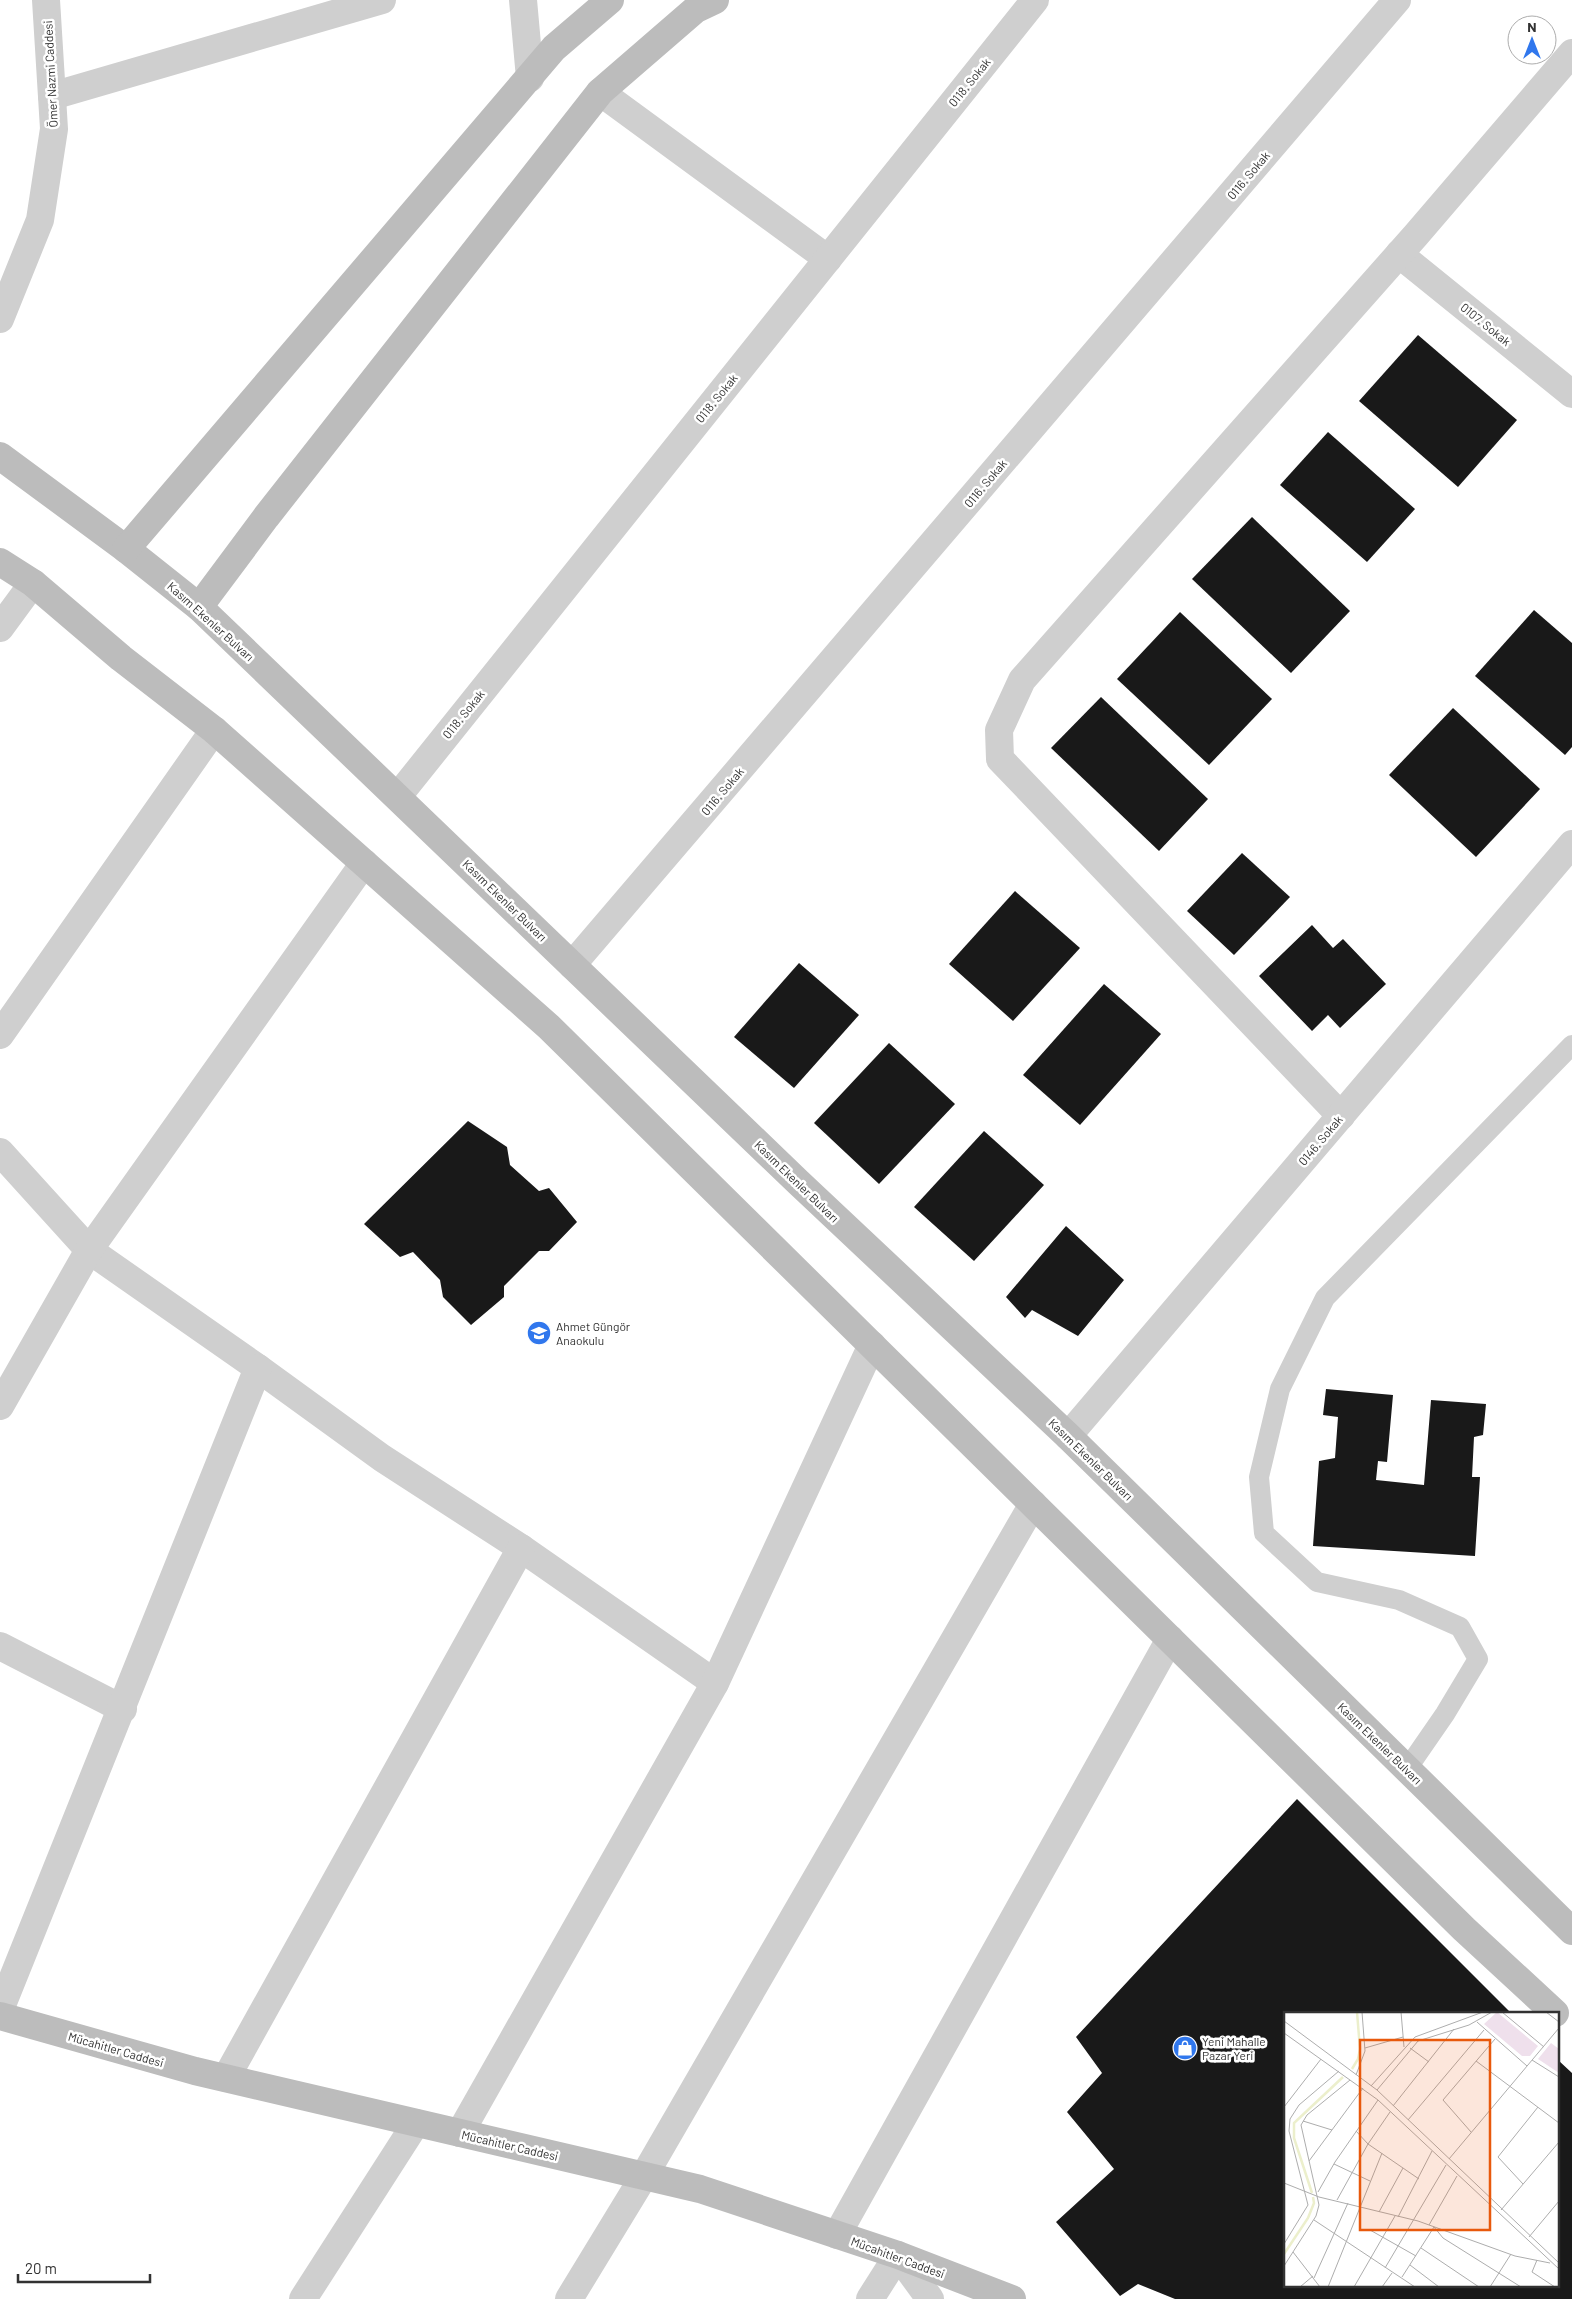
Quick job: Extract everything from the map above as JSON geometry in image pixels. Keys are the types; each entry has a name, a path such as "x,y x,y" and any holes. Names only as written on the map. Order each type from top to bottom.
{"street":[{"name":"Ömer Nazmi Caddesi","path":"0,319 40,220 54,129 46,0"},
{"path":"52,96 382,0"},
{"path":"522,0 530,78"},
{"path":"126,549 554,48 610,0"},
{"path":"199,607 266,517 600,92 696,9 715,0"},
{"name":"0118. Sokak","path":"398,796 1035,0"},
{"name":"0116. Sokak","path":"572,965 1397,0"},
{"path":"1341,1116 1000,759 999,730 1022,680 1399,254 1572,53"},
{"path":"600,92 828,258"},
{"name":"0107. Sokak","path":"1399,254 1572,394"},
{"name":"Kasım Ekenler Bulvarı","path":"0,456 126,549 199,607 798,1182 1068,1436 1572,1931"},
{"path":"0,562 33,583 121,658 214,730 549,1027 1464,1929 1554,2012"},
{"path":"0,628 33,583"},
{"path":"0,1035 214,730"},
{"name":"0146. Sokak","path":"1068,1436 1572,844"},
{"path":"0,1406 89,1250 364,863"},
{"path":"0,1152 89,1250 258,1368 382,1458 522,1548 715,1683"},
{"path":"460,2133 715,1683 872,1345"},
{"path":"0,2010 123,1709 258,1368"},
{"path":"569,2299 644,2176 1033,1504"},
{"path":"226,2078 522,1548"},
{"path":"837,2235 1170,1639"},
{"path":"0,1646 123,1709"},
{"name":"Mücahitler Caddesi","path":"0,2016 226,2078 700,2189 898,2255 1012,2299"},
{"path":"1560,2017 1572,2028"},
{"path":"304,2299 416,2123"},
{"path":"870,2299 898,2255 930,2299"}],"lane":[{"path":"1407,1769 1445,1714 1478,1659 1460,1627 1399,1600 1317,1582 1264,1533 1259,1478 1280,1389 1325,1298 1572,1044"}],"building":[{"path":"1418,335 1517,420 1458,487 1359,401"},
{"path":"1328,432 1415,509 1367,562 1280,485"},
{"path":"1252,517 1350,611 1291,673 1192,579"},
{"path":"1534,610 1572,643 1572,747 1565,755 1475,676"},
{"path":"1180,612 1272,699 1209,765 1117,679"},
{"path":"1101,697 1208,799 1159,851 1051,748"},
{"path":"1453,708 1540,789 1476,857 1389,775"},
{"path":"1242,853 1290,897 1234,955 1187,911"},
{"path":"1015,891 1080,948 1013,1021 949,964"},
{"path":"1312,925 1333,948 1343,939 1386,984 1340,1028 1328,1015 1312,1031 1259,976"},
{"path":"799,963 859,1015 794,1088 734,1037"},
{"path":"1104,984 1161,1034 1080,1125 1023,1075"},
{"path":"889,1043 955,1104 879,1184 814,1123"},
{"path":"468,1121 507,1147 510,1165 539,1191 549,1188 577,1222 549,1251 539,1251 504,1286 504,1297 471,1325 443,1297 440,1280 413,1252 400,1257 364,1224"},
{"path":"984,1131 1044,1185 974,1261 914,1207"},
{"path":"1066,1226 1124,1280 1078,1336 1032,1310 1025,1318 1006,1297"},
{"path":"1326,1389 1393,1395 1387,1462 1378,1461 1376,1480 1424,1485 1431,1400 1486,1404 1483,1435 1474,1437 1472,1477 1480,1477 1475,1556 1313,1546 1319,1461 1335,1458 1338,1417 1323,1415"},
{"name":"Yeni Mahalle Pazar Yeri","path":"1297,1799 1510,2012 1284,2012 1284,2286 1560,2286 1560,2062 1572,2073 1572,2299 1175,2299 1138,2284 1120,2296 1056,2222 1114,2169 1067,2112 1102,2073 1076,2037"}],"place":[{"name":"Ahmet Güngör Anaokulu","path":"539,1333"},
{"name":"Yeni Mahalle Pazar Yeri","path":"1185,2048"}]}
